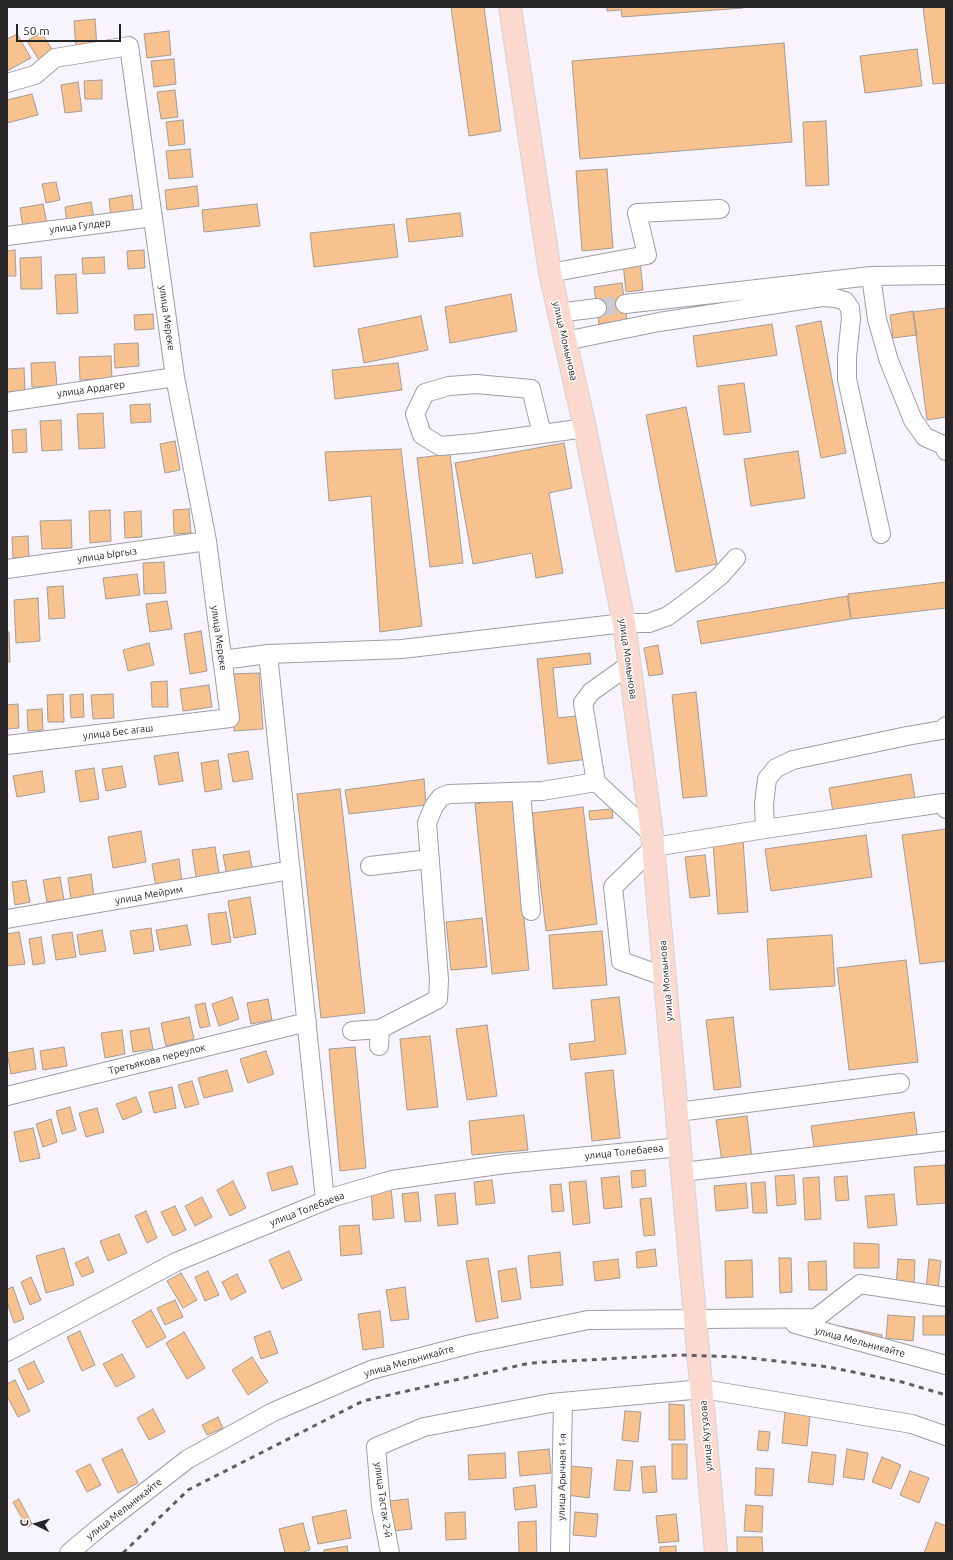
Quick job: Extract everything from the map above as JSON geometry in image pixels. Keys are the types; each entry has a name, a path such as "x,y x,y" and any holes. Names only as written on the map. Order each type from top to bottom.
{"main road":[{"name":"улица Момынова","path":"510,7 550,273 585,428 624,623 653,840 696,1318"},
{"name":"улица Кутузова","path":"696,1318 716,1553"}],"street":[{"name":"улица Мереке","path":"7,83 35,75 55,58 129,46 175,377 206,542 230,718"},
{"path":"550,273 647,255 637,213 720,209"},
{"name":"улица Гулдер","path":"7,236 153,217"},
{"path":"625,304 871,276 946,275"},
{"path":"871,276 877,319 889,361 913,420 925,437 943,445 946,451"},
{"path":"565,341 659,322 822,297 835,298 845,301 850,308 851,318 847,357 847,379 881,534"},
{"path":"558,313 597,308"},
{"name":"улица Ардагер","path":"7,402 175,377"},
{"path":"542,434 531,388 476,384 448,386 425,393 415,414 422,435 440,446 475,443 542,434 585,428"},
{"name":"улица Ыргыз","path":"7,569 206,542"},
{"path":"222,660 268,654 402,649 624,623 649,622 668,616 720,576 736,558"},
{"path":"268,654 326,1200"},
{"path":"629,665 591,692 583,703 596,782 653,840"},
{"name":"улица Бес агаш","path":"7,745 230,718"},
{"path":"765,829 764,804 767,779 776,768 793,760 942,730 946,726"},
{"path":"352,1031 379,1037 438,999 439,980 427,823 434,806 441,797 449,794 542,791 596,782"},
{"path":"520,792 531,911"},
{"path":"666,977 621,961 613,887 653,840 765,829 943,803 946,809"},
{"path":"370,866 430,859"},
{"name":"улица Мейрим","path":"7,919 291,870"},
{"name":"Третьякова переулок","path":"7,1096 307,1022"},
{"path":"678,1112 900,1083"},
{"path":"683,1172 946,1142"},
{"name":"улица Толебаева","path":"7,1352 176,1262 326,1200 392,1180 505,1164 681,1147"},
{"name":"улица Мельникайте","path":"69,1553 188,1459 273,1412 371,1370 471,1344 588,1320 816,1318 860,1284 946,1297"},
{"name":"улица Мельникайте","path":"775,1318 946,1365"},
{"path":"563,1402 703,1389 912,1424 946,1436"},
{"name":"улица Тастак 2-й","path":"390,1553 381,1506 376,1447 424,1427 563,1402"},
{"name":"улица Арычная 1-я","path":"560,1553 563,1402"}],"building":[{"path":"451,7 484,7 501,131 469,136"},
{"path":"607,7 743,8 622,17 621,10 607,11"},
{"path":"923,7 946,7 946,83 933,84"},
{"path":"95,19 97,47 76,48 74,21"},
{"path":"169,31 171,55 147,58 144,34"},
{"path":"41,32 53,51 39,60 27,41"},
{"path":"17,34 31,58 7,71 7,39"},
{"path":"784,43 792,142 580,159 572,61"},
{"path":"917,49 922,86 865,93 860,56"},
{"path":"174,59 176,84 154,87 151,61"},
{"path":"102,80 102,99 85,99 84,81"},
{"path":"78,82 82,111 65,113 61,85"},
{"path":"175,90 178,117 161,119 157,92"},
{"path":"32,94 38,115 7,123 7,100"},
{"path":"183,120 185,144 169,146 166,122"},
{"path":"826,121 829,185 806,186 803,122"},
{"path":"190,149 193,177 169,179 166,151"},
{"path":"607,169 613,248 582,251 576,171"},
{"path":"56,182 60,200 46,203 42,184"},
{"path":"197,186 199,206 167,210 165,190"},
{"path":"132,195 134,213 111,217 109,199"},
{"path":"91,202 94,218 67,222 65,207"},
{"path":"43,204 47,223 23,228 20,208"},
{"path":"257,204 260,226 204,232 202,210"},
{"path":"460,213 463,236 409,242 406,219"},
{"path":"394,224 398,257 314,267 310,233"},
{"path":"15,250 16,276 7,276 7,251"},
{"path":"144,250 145,268 128,269 127,251"},
{"path":"41,257 42,289 21,289 20,258"},
{"path":"104,257 105,273 83,274 82,258"},
{"path":"640,261 643,290 626,292 623,263"},
{"path":"76,274 78,313 57,314 55,275"},
{"path":"622,283 627,320 599,324 594,287"},
{"path":"511,294 517,331 450,343 445,307"},
{"path":"946,308 946,417 927,420 913,312"},
{"path":"913,311 917,335 893,338 890,315"},
{"path":"153,314 154,329 135,330 134,315"},
{"path":"421,316 428,350 364,363 358,329"},
{"path":"821,321 846,453 821,458 796,326"},
{"path":"772,324 777,355 697,367 693,336"},
{"path":"138,343 139,366 115,368 114,344"},
{"path":"111,356 112,378 80,380 79,357"},
{"path":"55,362 57,386 32,387 31,363"},
{"path":"398,363 402,390 335,399 332,370"},
{"path":"24,368 25,392 7,392 7,369"},
{"path":"744,383 751,432 724,435 718,386"},
{"path":"150,404 151,422 131,423 130,405"},
{"path":"686,407 717,564 676,572 646,415"},
{"path":"103,413 105,448 79,449 77,414"},
{"path":"61,420 62,450 42,451 40,421"},
{"path":"26,429 27,452 13,453 12,430"},
{"path":"175,441 180,470 165,473 160,444"},
{"path":"564,443 572,488 549,493 563,573 536,578 532,553 473,564 455,463"},
{"path":"401,449 422,626 380,632 371,496 329,501 325,452"},
{"path":"798,451 805,498 751,506 744,459"},
{"path":"450,454 463,563 430,567 417,458"},
{"path":"189,509 191,533 174,534 173,510"},
{"path":"110,510 111,541 90,543 89,511"},
{"path":"141,511 142,537 125,538 124,512"},
{"path":"71,520 72,548 42,549 40,521"},
{"path":"28,536 29,557 13,558 12,537"},
{"path":"164,562 166,593 144,594 143,563"},
{"path":"137,574 140,595 106,599 103,578"},
{"path":"946,582 946,608 851,619 848,594"},
{"path":"63,586 65,618 49,619 47,587"},
{"path":"847,596 851,619 701,644 697,621"},
{"path":"38,598 40,641 16,643 14,600"},
{"path":"167,601 172,629 150,632 146,604"},
{"path":"201,631 207,671 190,674 184,634"},
{"path":"7,632 9,632 10,662 7,662"},
{"path":"149,643 154,665 128,671 123,650"},
{"path":"658,645 663,674 649,676 644,648"},
{"path":"590,653 591,664 553,668 558,718 585,715 589,759 548,764 537,659"},
{"path":"259,673 263,729 234,731 231,674"},
{"path":"167,681 168,707 152,707 151,682"},
{"path":"209,685 212,707 183,711 180,689"},
{"path":"696,692 707,796 683,798 672,695"},
{"path":"63,694 64,722 48,722 47,695"},
{"path":"83,694 84,717 71,718 70,695"},
{"path":"113,694 114,718 93,719 91,695"},
{"path":"18,704 19,728 7,729 7,705"},
{"path":"42,709 43,730 28,731 27,710"},
{"path":"248,751 253,779 233,782 228,754"},
{"path":"178,752 183,781 159,785 154,756"},
{"path":"218,760 222,789 205,792 201,763"},
{"path":"122,766 126,787 106,791 102,769"},
{"path":"94,768 99,799 80,802 75,771"},
{"path":"42,771 45,792 17,797 13,776"},
{"path":"911,774 916,804 834,818 829,788"},
{"path":"424,779 426,805 349,814 345,790"},
{"path":"340,789 365,1013 321,1018 297,794"},
{"path":"512,797 529,970 492,974 475,804"},
{"path":"583,807 597,924 546,931 532,813"},
{"path":"612,809 613,818 590,820 589,811"},
{"path":"946,829 946,961 920,964 902,835"},
{"path":"141,831 146,862 113,868 108,837"},
{"path":"866,835 872,877 771,891 765,849"},
{"path":"743,840 748,912 718,914 713,842"},
{"path":"215,847 220,879 197,883 192,850"},
{"path":"249,851 253,872 227,876 223,855"},
{"path":"705,855 710,896 690,898 685,857"},
{"path":"179,859 182,882 156,887 152,864"},
{"path":"91,874 94,896 71,899 68,878"},
{"path":"60,877 64,900 47,902 43,880"},
{"path":"26,880 30,902 15,905 12,882"},
{"path":"250,897 256,934 234,938 228,901"},
{"path":"226,912 231,942 212,945 208,914"},
{"path":"482,918 487,967 451,970 446,922"},
{"path":"187,925 191,945 160,950 156,930"},
{"path":"151,928 154,951 134,954 130,931"},
{"path":"102,930 106,951 80,955 77,935"},
{"path":"602,931 607,985 553,989 549,935"},
{"path":"19,932 25,964 7,966 7,934"},
{"path":"72,932 76,957 56,960 52,935"},
{"path":"832,935 835,986 770,990 767,939"},
{"path":"41,937 45,963 33,965 29,939"},
{"path":"906,960 918,1062 849,1070 837,968"},
{"path":"232,997 239,1019 219,1026 212,1004"},
{"path":"619,997 626,1054 571,1060 569,1044 595,1041 591,1000"},
{"path":"268,999 272,1020 251,1024 247,1003"},
{"path":"205,1003 210,1026 200,1028 195,1005"},
{"path":"189,1017 194,1039 166,1046 161,1023"},
{"path":"733,1017 741,1087 714,1090 706,1020"},
{"path":"487,1025 497,1096 467,1100 456,1029"},
{"path":"149,1028 153,1049 133,1052 130,1031"},
{"path":"122,1030 125,1054 105,1058 101,1033"},
{"path":"430,1036 438,1107 407,1110 400,1039"},
{"path":"64,1047 67,1066 43,1070 40,1051"},
{"path":"355,1047 366,1168 340,1171 329,1049"},
{"path":"33,1048 36,1069 11,1074 7,1053"},
{"path":"266,1051 274,1074 248,1083 240,1059"},
{"path":"227,1070 233,1091 204,1098 198,1078"},
{"path":"613,1070 620,1138 592,1141 585,1073"},
{"path":"192,1081 199,1104 185,1108 178,1085"},
{"path":"172,1087 176,1108 154,1113 149,1092"},
{"path":"136,1097 142,1112 123,1120 116,1104"},
{"path":"70,1107 76,1130 62,1134 56,1111"},
{"path":"97,1108 104,1132 86,1137 79,1113"},
{"path":"914,1112 918,1140 815,1154 811,1126"},
{"path":"524,1115 528,1150 472,1155 469,1121"},
{"path":"747,1116 752,1158 722,1162 716,1120"},
{"path":"51,1119 57,1142 43,1147 36,1124"},
{"path":"33,1128 40,1158 20,1162 14,1132"},
{"path":"945,1165 946,1203 917,1205 914,1167"},
{"path":"292,1166 298,1184 272,1191 267,1173"},
{"path":"645,1170 646,1186 632,1188 631,1171"},
{"path":"794,1175 796,1204 777,1206 775,1176"},
{"path":"619,1176 622,1207 604,1209 601,1178"},
{"path":"847,1176 849,1200 836,1201 834,1177"},
{"path":"819,1177 821,1219 805,1220 803,1178"},
{"path":"492,1180 495,1203 476,1205 474,1182"},
{"path":"233,1181 246,1208 230,1216 217,1190"},
{"path":"586,1181 590,1223 573,1225 569,1182"},
{"path":"765,1182 767,1213 753,1213 751,1183"},
{"path":"746,1183 748,1208 716,1211 714,1186"},
{"path":"561,1184 564,1211 552,1212 550,1185"},
{"path":"391,1188 394,1218 373,1220 371,1190"},
{"path":"418,1192 421,1221 405,1222 402,1194"},
{"path":"455,1193 458,1224 438,1226 435,1195"},
{"path":"894,1194 897,1225 868,1228 865,1196"},
{"path":"202,1197 212,1217 195,1226 185,1206"},
{"path":"651,1198 655,1235 644,1236 640,1199"},
{"path":"175,1206 186,1230 173,1236 161,1212"},
{"path":"146,1211 157,1238 147,1243 135,1216"},
{"path":"359,1225 362,1254 341,1256 339,1226"},
{"path":"119,1234 127,1253 108,1261 100,1241"},
{"path":"854,1243 879,1244 879,1268 854,1268"},
{"path":"64,1248 74,1285 46,1293 36,1256"},
{"path":"655,1249 657,1266 637,1268 636,1252"},
{"path":"289,1251 302,1280 282,1289 269,1260"},
{"path":"560,1252 563,1285 531,1288 528,1256"},
{"path":"88,1257 94,1272 82,1277 75,1263"},
{"path":"488,1258 498,1318 476,1322 466,1261"},
{"path":"779,1258 791,1258 792,1292 780,1293"},
{"path":"618,1259 620,1278 595,1281 593,1262"},
{"path":"898,1259 915,1260 914,1288 896,1287"},
{"path":"929,1259 941,1261 938,1290 926,1288"},
{"path":"752,1260 753,1297 726,1298 725,1261"},
{"path":"826,1261 827,1290 809,1290 808,1262"},
{"path":"516,1268 521,1299 502,1302 498,1271"},
{"path":"208,1271 219,1295 205,1301 195,1277"},
{"path":"181,1273 197,1300 183,1308 167,1281"},
{"path":"237,1274 246,1292 231,1300 222,1282"},
{"path":"31,1277 41,1300 30,1305 21,1282"},
{"path":"13,1287 24,1319 14,1323 7,1302 7,1289"},
{"path":"405,1287 409,1319 391,1321 386,1290"},
{"path":"175,1300 183,1317 165,1325 157,1308"},
{"path":"151,1310 166,1337 147,1348 132,1321"},
{"path":"380,1311 384,1347 363,1350 358,1314"},
{"path":"888,1315 915,1317 913,1341 886,1338"},
{"path":"923,1316 946,1316 946,1335 923,1335"},
{"path":"839,1326 882,1335 880,1344 837,1334"},
{"path":"80,1331 95,1365 82,1371 67,1337"},
{"path":"270,1331 278,1353 261,1359 254,1337"},
{"path":"184,1332 205,1368 187,1379 166,1343"},
{"path":"122,1354 135,1377 116,1387 103,1364"},
{"path":"252,1357 268,1382 248,1395 232,1370"},
{"path":"34,1361 44,1382 28,1390 18,1369"},
{"path":"15,1380 30,1411 18,1417 7,1396 7,1384"},
{"path":"669,1404 684,1405 685,1440 669,1440"},
{"path":"153,1409 165,1432 149,1440 137,1418"},
{"path":"625,1411 641,1412 638,1442 622,1440"},
{"path":"785,1412 810,1416 807,1446 782,1443"},
{"path":"218,1417 223,1428 207,1435 202,1425"},
{"path":"759,1431 770,1432 768,1451 757,1450"},
{"path":"672,1444 687,1444 687,1479 672,1479"},
{"path":"122,1449 138,1483 118,1493 102,1459"},
{"path":"549,1449 551,1473 520,1476 518,1452"},
{"path":"847,1449 868,1453 864,1480 843,1477"},
{"path":"812,1452 836,1455 833,1485 808,1482"},
{"path":"505,1453 506,1478 469,1480 468,1455"},
{"path":"882,1457 901,1465 891,1489 872,1482"},
{"path":"617,1460 633,1461 630,1491 614,1490"},
{"path":"90,1464 101,1485 87,1492 76,1471"},
{"path":"570,1466 592,1468 589,1498 567,1495"},
{"path":"655,1466 657,1492 643,1493 641,1467"},
{"path":"756,1468 774,1469 772,1496 755,1495"},
{"path":"910,1471 929,1478 919,1503 900,1495"},
{"path":"535,1485 537,1507 515,1510 513,1488"},
{"path":"19,1499 32,1524 27,1527 13,1502"},
{"path":"408,1499 412,1529 393,1531 389,1501"},
{"path":"746,1505 763,1506 762,1532 744,1531"},
{"path":"346,1510 351,1538 318,1544 312,1517"},
{"path":"465,1512 466,1539 446,1540 445,1513"},
{"path":"575,1512 598,1514 596,1537 573,1535"},
{"path":"676,1514 679,1541 659,1543 656,1516"},
{"path":"536,1521 537,1553 519,1553 518,1522"},
{"path":"936,1522 946,1526 946,1553 924,1553"},
{"path":"303,1523 310,1550 300,1553 285,1553 279,1529"},
{"path":"737,1537 762,1537 763,1553 737,1553"},
{"path":"347,1546 348,1553 324,1553 324,1550"},
{"path":"676,1546 676,1553 660,1553 660,1547"}],"tunnel":[{"path":"597,308 625,304"}],"railway":[{"path":"123,1553 188,1490 363,1401 530,1363 679,1355 740,1357 829,1367 902,1382 946,1395"}]}
